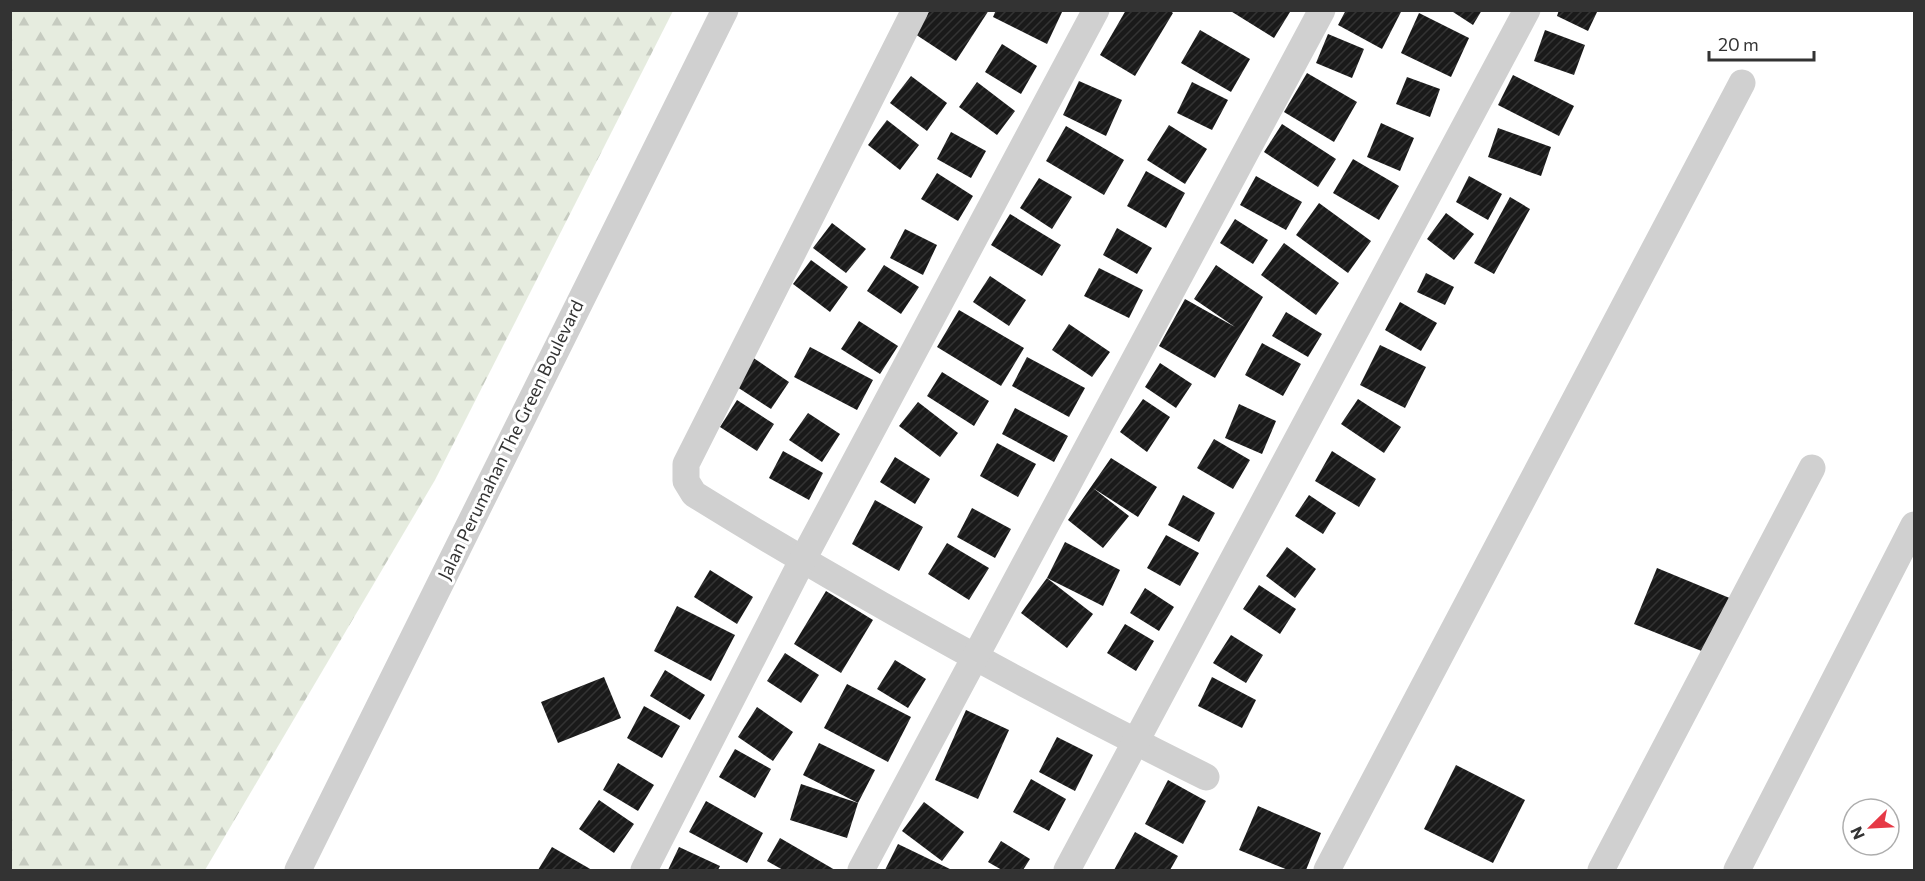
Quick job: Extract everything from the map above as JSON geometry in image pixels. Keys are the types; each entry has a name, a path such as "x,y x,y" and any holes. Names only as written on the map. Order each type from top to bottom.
{"street":[{"name":"Jalan Perumahan The Green Boulevard","path":"298,870 725,10"},
{"path":"915,10 686,464 686,481 694,494 802,561 973,657 1206,777"},
{"path":"644,870 802,561 1096,10"},
{"path":"861,870 973,657 1322,10"},
{"path":"1067,870 1527,10"},
{"path":"1327,870 1742,83"},
{"path":"1601,870 1812,468"},
{"path":"1737,870 1914,525"}],"green space":[{"path":"10,11 673,11 435,480 205,870 11,870"}],"building":[{"path":"930,10 989,10 956,61 915,34"},
{"path":"996,10 1063,10 1047,44 993,17"},
{"path":"1126,10 1169,10 1173,13 1135,76 1100,55"},
{"path":"1229,10 1288,10 1290,12 1274,38"},
{"path":"1346,10 1402,10 1382,49 1338,25"},
{"path":"1450,10 1482,10 1473,25"},
{"path":"1559,10 1598,10 1588,31 1557,16"},
{"path":"1419,13 1469,38 1451,77 1401,53"},
{"path":"1200,30 1250,59 1231,92 1181,63"},
{"path":"1545,30 1585,45 1574,75 1534,61"},
{"path":"1328,34 1364,49 1352,78 1316,63"},
{"path":"1002,44 1037,66 1021,94 985,72"},
{"path":"1307,73 1357,102 1334,142 1284,112"},
{"path":"1513,75 1574,106 1559,136 1498,105"},
{"path":"911,76 947,103 927,131 890,103"},
{"path":"1407,77 1440,89 1430,117 1396,104"},
{"path":"1079,81 1122,100 1106,136 1063,115"},
{"path":"977,82 1015,111 997,135 959,107"},
{"path":"1192,82 1228,100 1212,130 1177,113"},
{"path":"887,120 919,145 900,170 868,145"},
{"path":"1381,123 1414,138 1400,171 1367,157"},
{"path":"1282,124 1336,159 1318,187 1264,152"},
{"path":"1169,125 1207,149 1185,184 1147,160"},
{"path":"1066,126 1124,160 1104,195 1046,161"},
{"path":"1498,128 1551,147 1541,176 1488,157"},
{"path":"951,132 986,151 971,178 937,159"},
{"path":"1353,159 1399,186 1379,220 1333,193"},
{"path":"1146,171 1185,193 1166,228 1127,206"},
{"path":"937,173 973,196 958,221 921,199"},
{"path":"1256,176 1302,202 1286,230 1240,205"},
{"path":"1469,176 1502,194 1488,220 1456,202"},
{"path":"1039,178 1072,197 1052,229 1020,208"},
{"path":"1510,197 1530,209 1494,274 1474,263"},
{"path":"1319,203 1371,241 1348,273 1296,235"},
{"path":"1446,213 1474,234 1454,260 1427,239"},
{"path":"1010,214 1061,245 1042,276 991,245"},
{"path":"1235,219 1268,240 1253,264 1220,243"},
{"path":"832,223 866,249 846,273 813,248"},
{"path":"1117,228 1152,248 1137,274 1103,255"},
{"path":"905,229 937,245 923,275 890,258"},
{"path":"1284,243 1339,283 1316,315 1261,275"},
{"path":"811,260 848,287 830,312 793,284"},
{"path":"884,265 919,287 901,314 867,291"},
{"path":"1216,265 1263,297 1215,378 1159,346 1185,299 1235,327 1194,299"},
{"path":"1099,268 1143,290 1129,318 1084,296"},
{"path":"1426,273 1454,287 1445,305 1417,292"},
{"path":"990,276 1026,300 1009,326 973,302"},
{"path":"1400,302 1437,323 1421,351 1385,330"},
{"path":"959,310 1024,348 1001,386 937,347"},
{"path":"1286,312 1322,334 1308,357 1272,336"},
{"path":"859,321 898,346 880,374 841,349"},
{"path":"1069,324 1110,352 1092,377 1052,350"},
{"path":"1262,343 1301,364 1283,396 1245,375"},
{"path":"1380,345 1426,367 1405,408 1360,385"},
{"path":"810,347 873,380 857,410 794,377"},
{"path":"752,357 789,382 771,409 734,385"},
{"path":"1027,357 1085,388 1069,417 1012,386"},
{"path":"1160,363 1192,384 1176,408 1145,387"},
{"path":"942,372 989,401 974,426 927,396"},
{"path":"1143,399 1170,417 1147,452 1120,432"},
{"path":"1358,399 1401,427 1384,453 1341,424"},
{"path":"737,400 774,424 757,451 720,427"},
{"path":"918,402 958,433 940,457 899,426"},
{"path":"1239,404 1276,421 1262,454 1225,438"},
{"path":"1015,408 1068,436 1054,462 1002,434"},
{"path":"808,413 840,434 822,462 789,440"},
{"path":"1214,439 1250,460 1233,489 1197,468"},
{"path":"997,443 1036,464 1018,497 980,476"},
{"path":"783,451 823,473 809,500 769,478"},
{"path":"1332,451 1376,479 1359,507 1315,481"},
{"path":"895,457 930,479 915,504 880,482"},
{"path":"1111,458 1157,487 1138,517 1093,488 1129,516 1103,548 1068,520"},
{"path":"1183,495 1215,513 1199,542 1168,525"},
{"path":"1309,495 1336,513 1323,534 1295,516"},
{"path":"875,500 923,527 899,571 852,544"},
{"path":"972,508 1011,529 995,558 957,537"},
{"path":"1166,535 1199,553 1180,586 1147,568"},
{"path":"1065,542 1120,570 1103,606 1047,578"},
{"path":"947,543 989,568 969,600 928,574"},
{"path":"1287,547 1316,569 1295,598 1266,576"},
{"path":"1657,568 1732,599 1709,654 1634,624"},
{"path":"710,570 753,597 737,624 694,597"},
{"path":"1047,578 1093,614 1067,648 1021,613"},
{"path":"1259,585 1296,609 1280,634 1243,609"},
{"path":"1145,588 1174,607 1159,631 1130,613"},
{"path":"826,591 873,620 841,673 794,644"},
{"path":"677,606 735,635 711,681 654,651"},
{"path":"1125,624 1154,641 1136,671 1107,653"},
{"path":"1231,635 1263,655 1246,683 1213,663"},
{"path":"785,653 819,675 801,703 767,681"},
{"path":"895,660 926,679 908,708 877,689"},
{"path":"665,670 705,695 690,720 650,696"},
{"path":"604,677 621,718 558,743 541,702"},
{"path":"1212,677 1256,700 1242,728 1198,706"},
{"path":"847,684 911,717 888,762 824,728"},
{"path":"644,706 680,726 662,758 627,738"},
{"path":"757,707 793,732 773,761 738,737"},
{"path":"966,710 1009,730 978,799 935,780"},
{"path":"1057,737 1093,755 1075,791 1039,772"},
{"path":"819,743 875,770 858,803 803,775"},
{"path":"735,749 771,769 755,798 719,777"},
{"path":"618,763 654,785 638,811 603,790"},
{"path":"1456,765 1525,800 1493,863 1424,829"},
{"path":"1031,779 1066,799 1049,831 1013,812"},
{"path":"1168,780 1206,801 1183,844 1145,824"},
{"path":"801,784 858,803 847,838 790,820"},
{"path":"599,800 634,824 614,853 579,829"},
{"path":"706,801 763,833 747,863 689,832"},
{"path":"924,802 964,832 942,861 902,831"},
{"path":"1258,806 1321,833 1306,870 1288,870 1239,850"},
{"path":"1135,832 1178,856 1170,870 1114,870"},
{"path":"780,838 835,870 783,870 767,861"},
{"path":"1001,841 1030,859 1023,870 1002,870 988,862"},
{"path":"898,844 952,870 885,870"},
{"path":"552,847 592,870 538,870"},
{"path":"679,847 720,866 718,870 668,870"}]}
